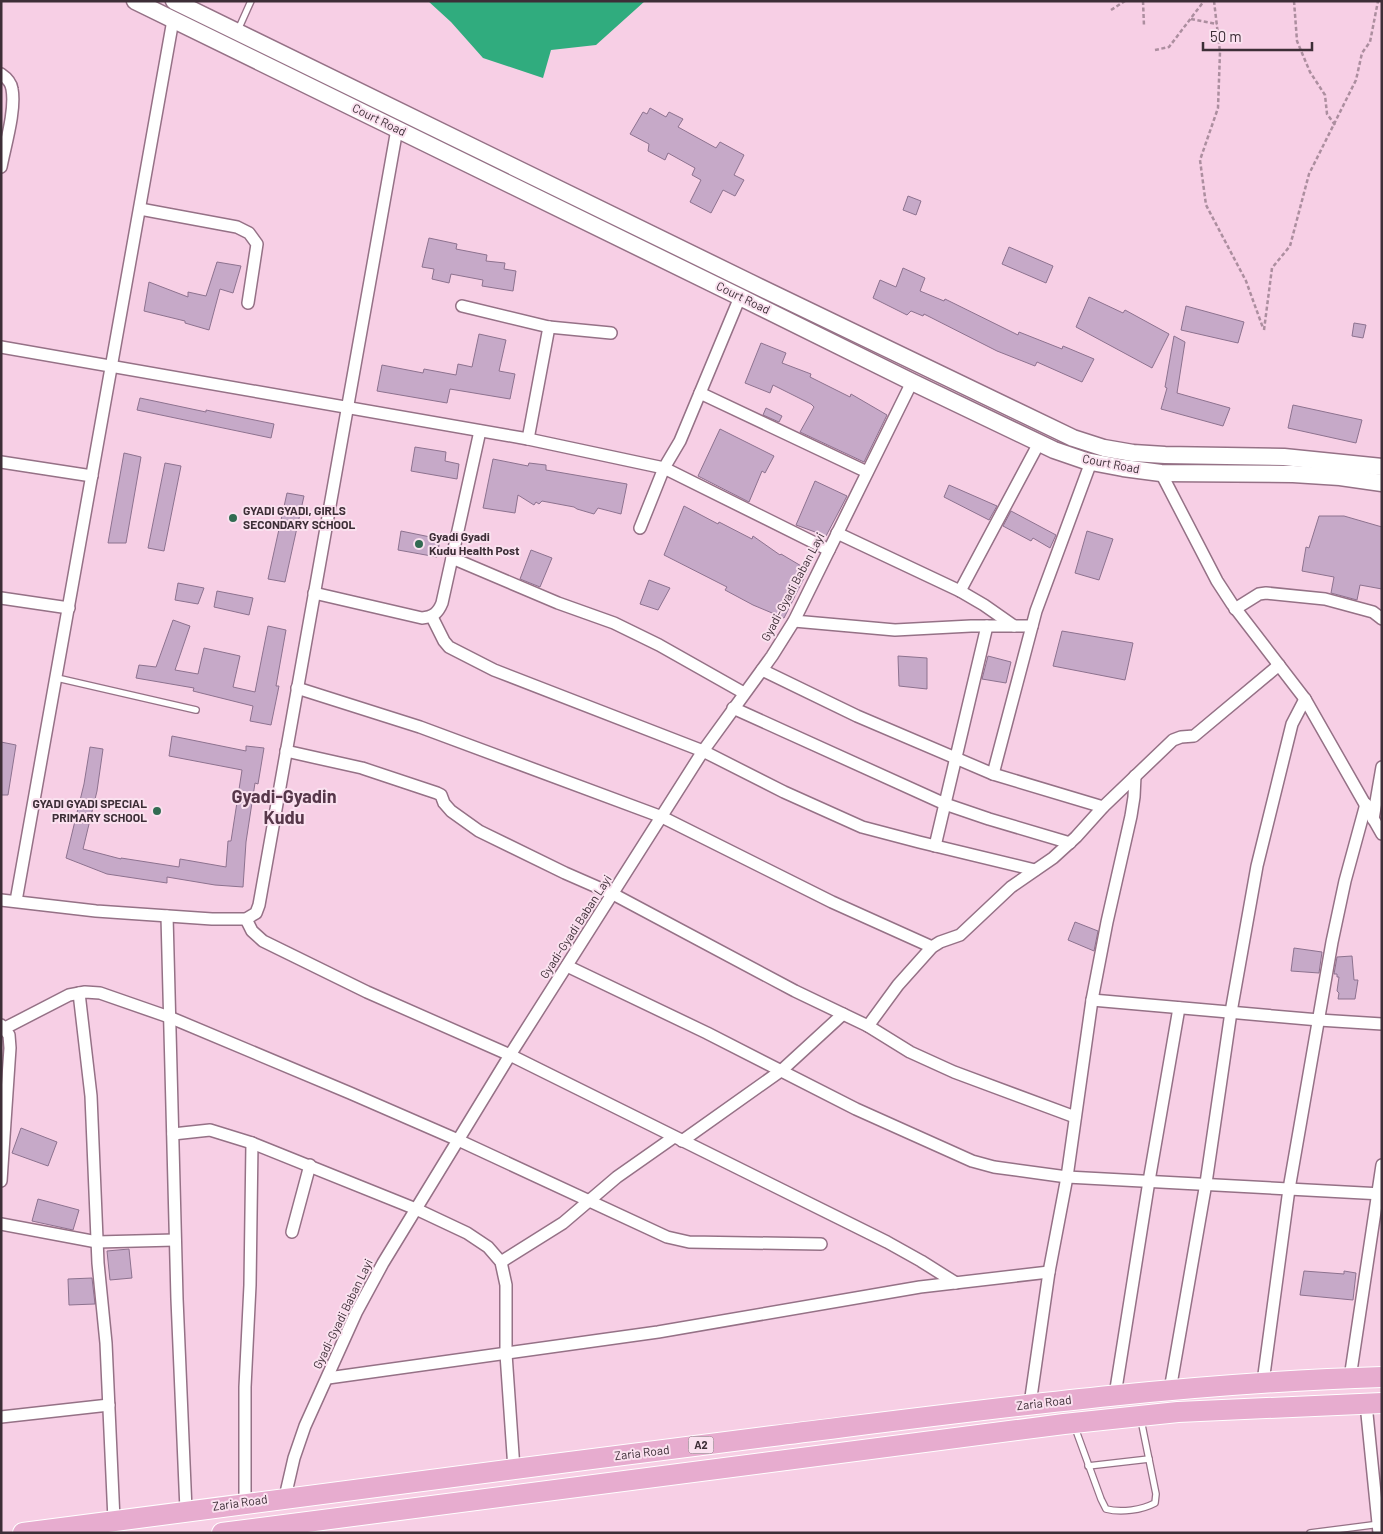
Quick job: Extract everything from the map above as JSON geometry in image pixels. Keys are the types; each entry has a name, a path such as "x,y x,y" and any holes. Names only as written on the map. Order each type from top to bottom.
{"highway":[{"name":"Zaria Road","path":"23,1533 245,1502 1030,1404 1263,1382 1382,1377"},
{"name":"Zaria Road","path":"222,1533 1073,1423 1178,1412 1374,1403"}],"main road":[{"name":"Court Road","path":"135,1 1054,450 1091,462 1161,473 1293,474 1340,477 1382,483"},
{"name":"Court Road","path":"174,1 760,288 1073,438 1104,448 1133,453 1284,457 1382,468"}],"street":[{"path":"16,901 173,20"},
{"path":"1,74 8,78 12,88 13,102 1,167"},
{"path":"1,900 96,911 167,916 246,919 256,913 259,906 397,129"},
{"path":"140,209 237,227 249,233 258,244 248,303"},
{"path":"640,528 664,468 680,441 740,297"},
{"path":"462,306 549,327 611,333"},
{"path":"528,439 549,327"},
{"path":"1,348 528,439 664,468 829,550"},
{"name":"Gyadi-Gyadi Baban Layi","path":"285,1497 294,1458 305,1426 356,1313 383,1262 510,1055 703,751 762,670 794,621 912,382"},
{"path":"700,393 867,472"},
{"path":"314,593 422,618 432,617 439,610 442,603 480,431"},
{"path":"960,591 1038,442"},
{"path":"1,462 92,476"},
{"path":"993,774 1032,626 1052,565 1091,462"},
{"path":"1161,473 1216,581 1235,609 1305,699 1382,834"},
{"path":"838,533 960,591 1014,626"},
{"path":"452,558 558,603 614,623 659,645 744,693"},
{"path":"1235,609 1260,594 1266,593 1324,600 1373,612 1382,619"},
{"path":"1,598 68,608"},
{"path":"432,617 449,647 494,670 703,751 784,792 862,827 1035,870"},
{"path":"794,621 895,630 1032,626"},
{"path":"936,846 944,804 957,759 988,626"},
{"path":"868,1026 898,985 932,947 960,935 1011,887 1053,858 1173,740 1194,736 1279,665"},
{"path":"762,670 857,716 993,774 1103,807"},
{"path":"297,688 420,727 662,817 832,902 932,947"},
{"path":"1170,1390 1206,1184 1231,1012 1257,866 1292,724 1305,699"},
{"path":"733,708 944,804 988,819 1070,842"},
{"path":"286,751 362,768 437,793 441,795 444,803 451,811 479,831 613,894 795,991 868,1026 910,1052 954,1072 1075,1118"},
{"path":"1373,819 1382,767"},
{"path":"1030,1404 1049,1272 1067,1176 1092,1000 1106,922 1131,816 1135,776"},
{"path":"1263,1382 1289,1189 1318,1020 1334,933 1366,804"},
{"path":"167,916 172,1134 186,1510"},
{"path":"246,919 252,931 263,941 367,992 510,1055 887,1242 921,1260 956,1283"},
{"path":"567,966 782,1070 856,1109 972,1161 994,1167 1067,1176 1380,1194"},
{"path":"80,993 91,1096 98,1263 106,1343 114,1520"},
{"path":"1,1181 10,1048 9,1035 3,1027 70,994 100,993 169,1017 458,1140 662,1235 689,1242 821,1244"},
{"path":"1092,1000 1382,1024"},
{"path":"1115,1395 1149,1180 1179,1008"},
{"path":"501,1262 563,1222 617,1176 678,1139 782,1070 843,1014"},
{"path":"172,1134 216,1131 252,1143 416,1209 467,1233 488,1247 501,1262 506,1285 506,1354 514,1469"},
{"path":"245,1502 245,1387 250,1285 252,1143"},
{"path":"292,1232 310,1165"},
{"path":"1350,1378 1380,1194 1382,1165"},
{"path":"1,1224 97,1242 176,1240"},
{"path":"328,1378 658,1332 920,1287 1049,1272"},
{"path":"1374,1403 1379,1527"},
{"path":"1,1417 109,1405"}],"lane":[{"path":"237,32 251,1"},
{"path":"56,678 196,710"},
{"path":"1073,1423 1106,1509 1115,1512 1148,1507 1155,1503 1156,1494 1140,1416"},
{"path":"1088,1466 1149,1459"},
{"path":"1310,1533 1379,1527"}],"path":[{"path":"1111,10 1125,1"},
{"path":"1143,1 1144,26"},
{"path":"1155,50 1169,47 1204,1"},
{"path":"1214,1 1220,52 1218,108 1200,160 1206,205 1246,281 1264,330 1272,268 1290,246 1309,174 1356,80 1362,53 1370,42 1378,1"},
{"path":"1294,1 1297,41 1310,72 1325,95 1327,114 1335,125"},
{"path":"1191,18 1217,24"}],"shaded area":[{"path":"428,1 645,1 596,45 551,50 543,78 483,58 451,22"}],"building":[{"path":"650,108 666,117 669,112 683,119 678,127 716,148 720,142 744,155 734,175 744,180 735,196 723,190 711,213 690,202 701,180 692,175 695,168 668,153 665,160 648,151 649,144 630,134 643,112 647,114"},
{"path":"908,196 921,201 916,215 903,210"},
{"path":"429,238 457,244 456,249 487,255 486,261 505,263 504,269 516,271 513,291 482,286 483,280 451,274 449,283 432,279 434,269 422,267"},
{"path":"1009,247 1053,266 1046,283 1002,264"},
{"path":"217,262 241,266 233,293 220,289 209,330 185,323 185,321 144,311 149,282 188,297 188,292 206,296"},
{"path":"903,268 925,278 920,291 944,301 945,299 1018,335 1019,332 1062,349 1063,346 1094,359 1082,382 1037,362 1035,366 997,351 924,314 923,316 911,311 907,315 873,298 880,280 896,287"},
{"path":"1089,297 1123,313 1125,310 1169,334 1152,368 1076,327"},
{"path":"1186,306 1244,322 1238,343 1181,330"},
{"path":"1354,323 1366,325 1363,338 1352,336"},
{"path":"479,334 506,340 499,371 515,374 510,399 450,389 447,403 377,391 382,365 423,373 424,369 456,375 458,364 472,367"},
{"path":"1174,336 1185,342 1177,393 1230,408 1223,426 1161,409 1167,388 1165,387"},
{"path":"761,343 786,353 782,363 811,374 810,377 850,397 851,394 887,415 864,462 800,432 814,407 811,404 773,385 770,393 745,383"},
{"path":"140,398 274,424 271,438 137,410"},
{"path":"1293,405 1362,420 1356,443 1288,428"},
{"path":"766,408 782,416 779,422 763,415"},
{"path":"720,429 774,456 765,473 762,471 749,502 698,476"},
{"path":"415,447 446,452 445,461 459,464 457,479 411,471"},
{"path":"124,453 141,457 126,543 108,543"},
{"path":"493,459 528,466 529,463 546,465 546,470 627,484 621,514 598,508 594,514 574,507 542,501 539,504 536,502 534,505 518,495 515,513 483,508"},
{"path":"165,463 181,466 164,551 148,548"},
{"path":"815,481 847,496 826,536 796,525"},
{"path":"949,485 997,506 989,520 944,497"},
{"path":"287,493 304,496 285,582 268,579"},
{"path":"684,506 752,539 753,536 780,555 808,570 784,618 753,605 725,590 727,587 664,555"},
{"path":"1011,511 1056,535 1050,548 1033,538 1031,541 1003,526"},
{"path":"1319,516 1344,516 1382,527 1382,589 1360,585 1357,600 1331,593 1334,577 1302,571 1306,547 1309,548"},
{"name":"Gyadi Gyadi Kudu Health Post","path":"401,531 440,539 437,557 398,550"},
{"path":"1087,531 1113,539 1099,580 1075,573"},
{"path":"531,550 552,558 540,587 520,579"},
{"path":"649,580 670,588 658,610 640,604"},
{"path":"178,583 204,588 198,604 175,600"},
{"path":"217,591 253,598 249,615 214,607"},
{"path":"173,620 190,626 175,670 198,674 204,648 240,656 233,687 255,692 268,626 286,630 276,686 279,686 271,725 250,721 253,706 193,691 194,688 136,678 139,665 156,667"},
{"path":"1062,631 1133,643 1125,680 1053,666"},
{"path":"898,656 927,658 927,689 899,686"},
{"path":"988,656 1011,662 1006,683 982,679"},
{"path":"172,736 246,751 246,746 264,748 258,784 255,783 246,842 243,887 215,885 167,877 167,883 107,874 66,858 84,784 90,747 103,749 97,791 83,849 121,859 179,867 180,859 226,867 228,841 231,841 242,770 169,756"},
{"path":"1,742 16,745 8,795 1,795"},
{"path":"1075,922 1098,931 1094,951 1068,940"},
{"path":"1294,948 1322,952 1319,973 1291,971"},
{"path":"1352,956 1354,980 1358,980 1355,999 1338,999 1339,977 1337,977 1337,974 1334,974 1337,957"},
{"path":"21,1128 57,1142 48,1166 12,1153"},
{"path":"38,1199 79,1210 73,1230 32,1221"},
{"path":"129,1249 132,1278 110,1280 107,1251"},
{"path":"1304,1271 1344,1274 1344,1271 1356,1273 1353,1300 1300,1295"},
{"path":"92,1278 95,1304 69,1305 68,1279"}],"place":[{"name":"GYADI GYADI, GIRLS SECONDARY SCHOOL","path":"233,518"},
{"name":"Gyadi Gyadi Kudu Health Post","path":"419,544"},
{"name":"GYADI GYADI SPECIAL PRIMARY SCHOOL","path":"157,811"}],"district":[{"name":"Gyadi-Gyadin Kudu","path":"284,808"}]}
